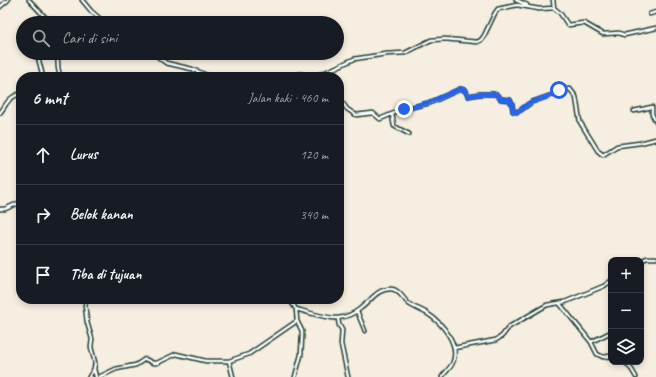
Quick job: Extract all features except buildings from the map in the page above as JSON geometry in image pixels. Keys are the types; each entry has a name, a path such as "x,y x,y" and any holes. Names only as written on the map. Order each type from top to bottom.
{"street":[{"path":"0,8 8,0"},
{"path":"29,0 44,16"},
{"path":"82,0 97,16"},
{"path":"516,0 530,7"},
{"path":"553,0 554,8 560,13 568,25 584,23 605,34 619,33 626,35 656,28"},
{"path":"328,71 359,57 386,54 405,54 431,40 445,39 477,42 484,36 494,13 498,9 517,5 539,9 554,8"},
{"path":"650,14 656,12"},
{"path":"39,60 42,72"},
{"path":"58,72 59,60"},
{"path":"162,60 166,63 199,72"},
{"path":"344,104 356,115 372,113 380,119 410,107 430,102 460,89 465,90 468,96 480,94 497,95 501,99 510,100 513,111 518,112 529,103 552,95 559,90 566,88 570,89 575,95 580,122 598,151 603,155 617,146 656,139"},
{"path":"0,113 6,103 16,96"},
{"path":"634,111 652,107 652,114 656,122"},
{"path":"392,114 394,126 410,134"},
{"path":"0,209 5,209 16,204"},
{"path":"644,260 656,258"},
{"path":"454,348 496,340 502,336 509,327 546,306 560,304 608,283"},
{"path":"296,309 338,318 357,311 376,294 385,290 394,289 415,308 426,312 439,323 450,338 454,348 454,359 442,377"},
{"path":"86,304 87,322 92,339 91,347 94,369 98,377 116,369 136,365 145,360 157,363 176,354 206,361 229,361 249,354 297,321"},
{"path":"292,304 296,309 297,321 302,331 301,355 295,377"},
{"path":"560,304 591,342 595,351 600,356 608,356"},
{"path":"357,311 365,331"},
{"path":"338,318 339,325 342,330 341,344 348,377"},
{"path":"591,342 608,334"},
{"path":"229,361 233,377"},
{"path":"627,365 636,377"},
{"path":"89,377 94,369"}],"route":[{"path":"404,109 430,102 463,89 468,96 494,94 501,99 510,100 512,102 513,111 518,112 529,103 552,95 559,90"}]}
